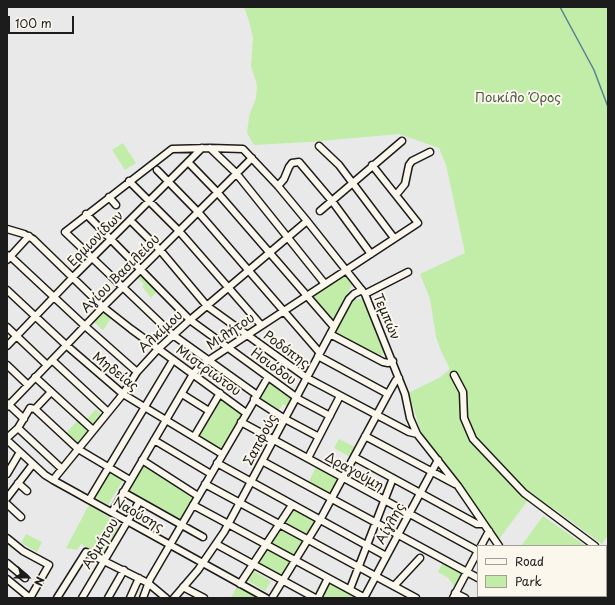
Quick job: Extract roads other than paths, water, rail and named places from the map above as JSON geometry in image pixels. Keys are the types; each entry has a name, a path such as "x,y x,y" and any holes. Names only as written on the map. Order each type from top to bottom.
{"street":[{"path":"320,211 402,141"},
{"path":"320,146 338,165 394,238"},
{"name":"Ερμιονίδων","path":"7,346 73,277 202,148"},
{"path":"210,148 236,173 324,284"},
{"name":"Τεμπών","path":"92,258 65,232 86,214 172,149 243,149 278,186 364,292 399,378 407,400 410,418 416,434 458,486 498,545"},
{"path":"372,166 396,195 405,184 409,165 412,161 430,152"},
{"name":"Αγίου Βασιλείου","path":"8,404 252,158"},
{"path":"278,186 284,180 292,163 296,161 299,162 332,201 371,254"},
{"path":"188,162 217,192 334,327"},
{"path":"157,170 198,212 249,270 319,355 388,394"},
{"path":"129,181 179,231 261,325"},
{"name":"Μιλήτου","path":"112,512 193,374 200,366 418,223 396,195"},
{"path":"109,197 116,206"},
{"name":"Ησιόδου","path":"86,214 190,320 296,398 330,416"},
{"name":"Ροδόπης","path":"130,220 160,250 207,306 307,378 409,432 416,434"},
{"name":"Αλκίμου","path":"53,480 123,394 137,372 158,349 307,221"},
{"name":"Μιστριώτου","path":"7,229 28,236 103,307 246,413"},
{"path":"28,236 8,257 137,372"},
{"path":"92,258 122,288 174,335 285,419 319,437"},
{"name":"Σαπφούς","path":"174,598 202,564 229,524 349,299 354,294 364,292 408,272"},
{"name":"Μηδείας","path":"7,290 66,345 123,394 222,454"},
{"path":"7,327 47,365"},
{"path":"330,334 383,362 393,362"},
{"path":"52,360 108,412"},
{"path":"89,500 173,360"},
{"path":"7,365 28,385"},
{"path":"454,375 463,392 464,418 473,439 524,493 594,545"},
{"path":"143,598 148,583 268,376"},
{"path":"35,377 93,430"},
{"path":"272,598 320,520 376,415 396,380 399,378"},
{"path":"35,409 51,392"},
{"path":"194,437 220,393"},
{"path":"182,394 209,411"},
{"path":"308,458 340,396"},
{"path":"8,404 24,419"},
{"path":"7,439 18,428 30,408 35,409 78,449 130,480"},
{"name":"Δραγούμη","path":"241,422 477,550"},
{"path":"18,428 62,469"},
{"path":"365,436 458,486"},
{"name":"Ναούσης","path":"7,439 33,464 53,480 202,564 266,598"},
{"path":"154,440 211,474"},
{"path":"7,474 20,452"},
{"path":"354,457 477,524 484,524"},
{"path":"142,460 198,496"},
{"name":"Αίγλης","path":"365,598 438,460"},
{"path":"262,461 477,577"},
{"path":"217,463 386,556"},
{"path":"7,498 33,464"},
{"path":"350,589 393,478"},
{"path":"18,484 27,491"},
{"path":"205,484 416,598"},
{"path":"123,492 203,537"},
{"name":"Αδμήτου","path":"82,598 139,502"},
{"path":"7,504 21,517"},
{"path":"193,505 365,598"},
{"path":"240,584 292,505"},
{"path":"482,545 489,532"},
{"path":"7,538 23,551 49,565 30,598 7,580"},
{"path":"216,544 315,598"},
{"path":"57,598 86,552 105,560 148,583 166,598"},
{"path":"465,598 454,596 477,553"},
{"path":"394,586 420,558"},
{"path":"7,562 25,578"},
{"path":"108,598 124,570"},
{"path":"130,598 139,578"},
{"path":"318,598 328,578"},
{"path":"183,587 204,598"}],"waterway":[{"path":"560,7 594,70 608,107"}],"park label":[{"name":"Ποικίλο Όρος","path":"518,98"}]}
